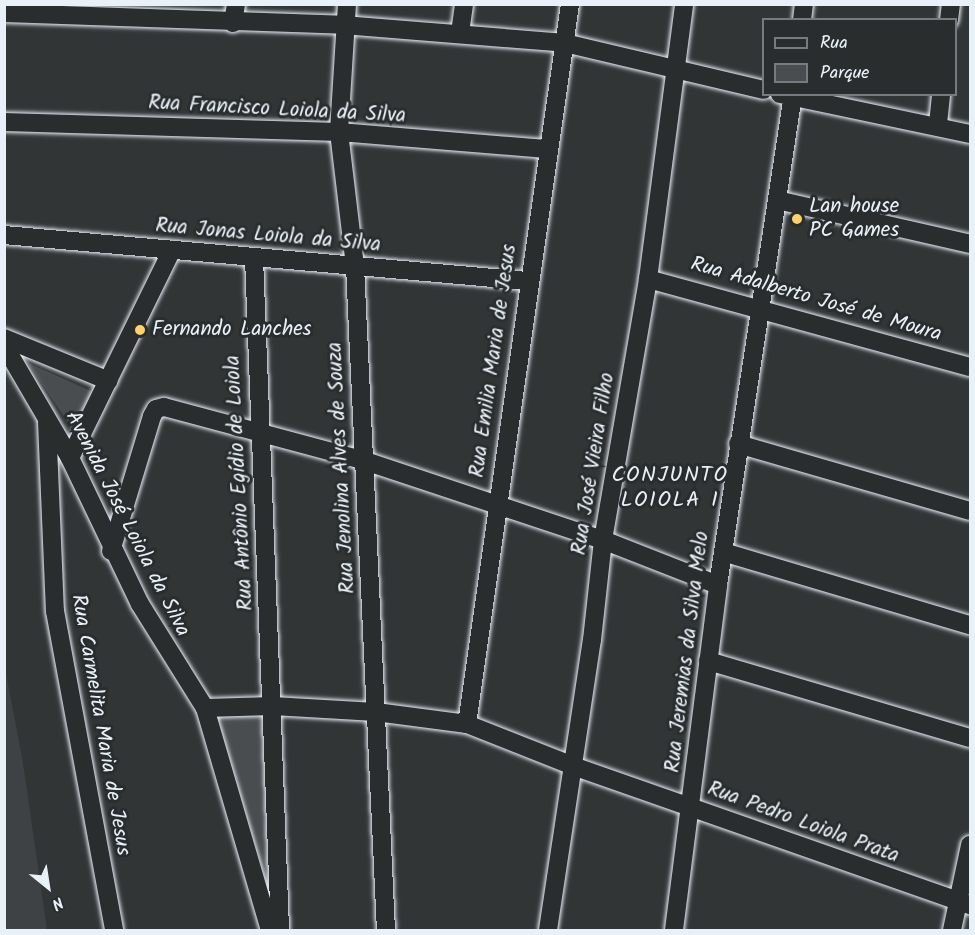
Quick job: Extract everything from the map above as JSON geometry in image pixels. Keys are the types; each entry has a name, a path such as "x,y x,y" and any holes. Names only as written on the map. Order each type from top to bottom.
{"street":[{"path":"233,23 236,4"},
{"name":"Rua Jenolina Alves de Souza","path":"347,4 339,132 355,267 386,930"},
{"path":"460,33 464,4"},
{"name":"Rua Emilia Maria de Jesus","path":"467,724 546,149 570,4"},
{"name":"Rua José Vieira Filho","path":"548,930 603,540 648,279 678,67 684,4"},
{"path":"4,13 233,23 344,25 565,43 678,67 762,89"},
{"path":"788,96 938,124 970,134"},
{"name":"Rua Jeremias da Silva Melo","path":"675,930 718,585 738,444 762,309 788,96"},
{"path":"938,124 941,96"},
{"name":"Rua Francisco Loiola da Silva","path":"4,122 339,132 546,149"},
{"path":"777,200 970,244"},
{"name":"Rua Jonas Loiola da Silva","path":"4,235 528,281"},
{"path":"70,458 172,250"},
{"name":"Rua Antônio Egídio de Loiola","path":"254,258 258,430 273,706 280,930"},
{"name":"Rua Adalberto José de Moura","path":"648,279 970,367"},
{"path":"4,338 109,381"},
{"name":"Avenida José Loiola da Silva","path":"4,345 70,458 111,551 175,665 205,708 270,930"},
{"path":"111,551 156,409 172,408 365,461 603,540 718,585"},
{"name":"Rua Carmelita Maria de Jesus","path":"47,417 55,611 114,930"},
{"path":"738,444 970,511"},
{"path":"723,552 970,625"},
{"path":"708,661 970,738"},
{"name":"Rua Pedro Loiola Prata","path":"205,708 273,706 376,712 467,724 573,765 965,904"},
{"path":"952,930 965,904 970,845"}],"shaded area":[{"path":"5,668 23,763 47,930 5,930"}],"green space":[{"path":"28,363 93,392 74,431"},
{"path":"263,712 274,907 217,717"}],"place":[{"name":"Lan house PC Games","path":"797,219"},
{"name":"Fernando Lanches","path":"140,330"}],"district":[{"name":"CONJUNTO LOIOLA I","path":"670,488"}]}
